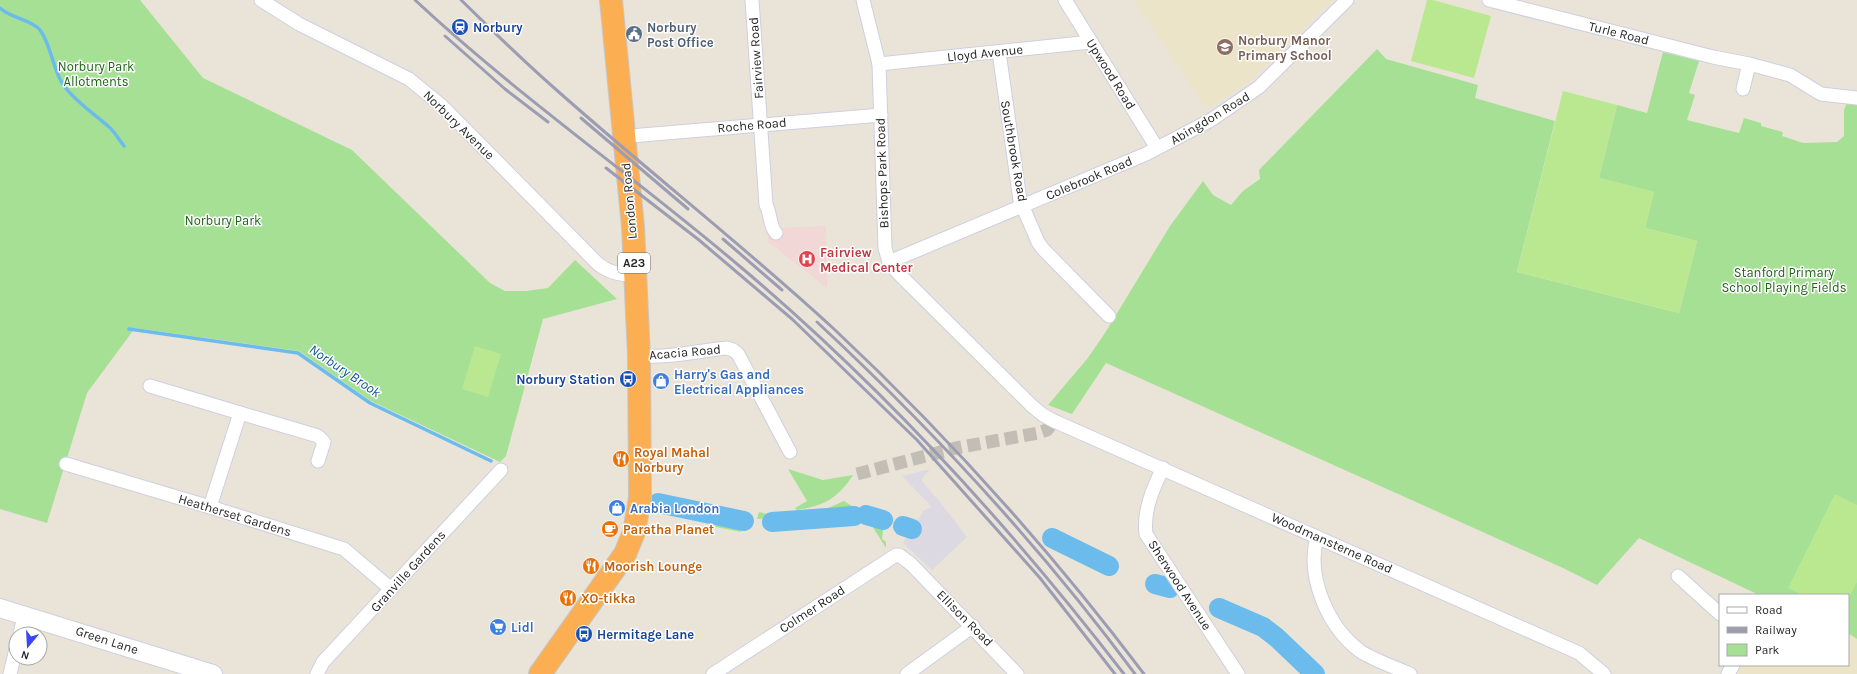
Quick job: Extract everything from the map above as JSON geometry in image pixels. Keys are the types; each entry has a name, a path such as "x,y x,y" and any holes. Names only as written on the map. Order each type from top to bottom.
{"highway":[{"name":"London Road","path":"540,674 624,554 634,532 640,498 639,356 633,228 611,0"}],"main road":[{"name":"Green Lane","path":"0,608 213,674"}],"street":[{"name":"Norbury Avenue","path":"260,0 299,24 408,79 422,89 452,116 598,264 606,270 617,274 635,275"},
{"name":"Fairview Road","path":"752,0 766,205 770,215 772,229 776,233"},
{"name":"Bishops Park Road","path":"863,0 879,64 885,248 889,262 898,273 1032,406 1042,415 1054,421"},
{"name":"Upwood Road","path":"1065,0 1157,148"},
{"name":"Abingdon Road","path":"1157,148 1211,120 1251,94 1347,0"},
{"name":"Turle Road","path":"1497,1 1790,75 1821,94 1857,98"},
{"name":"Lloyd Avenue","path":"879,64 1091,42"},
{"name":"Southbrook Road","path":"998,52 1017,184 1023,206 1036,237 1044,249 1109,316"},
{"path":"1743,89 1749,64"},
{"name":"Roche Road","path":"624,140 633,136 642,135 881,115"},
{"name":"Colebrook Road","path":"889,262 1157,148"},
{"name":"Acacia Road","path":"639,356 686,354 727,348 734,350 738,354 790,452"},
{"path":"150,386 318,436 324,442 318,461"},
{"path":"210,507 240,414"},
{"name":"Woodmansterne Road","path":"1054,421 1579,653 1604,674"},
{"name":"Heatherset Gardens","path":"66,464 344,549 390,589"},
{"name":"Sherwood Avenue","path":"1163,468 1147,509 1145,526 1146,534 1238,674"},
{"name":"Granville Gardens","path":"318,674 322,662 501,470"},
{"path":"1317,537 1314,552 1315,572 1327,608 1342,634 1361,652 1410,674"},
{"name":"Colmer Road","path":"713,674 896,554 911,564"},
{"name":"Ellison Road","path":"911,564 973,626 1017,674"},
{"path":"1678,576 1719,613"},
{"path":"22,626 24,616"},
{"path":"907,674 973,626"}],"shaded area":[{"name":"Norbury Manor Primary School","path":"1134,0 1332,0 1250,81 1207,109"},
{"path":"826,226 827,288 767,241 768,235 773,235 779,228"},
{"path":"930,469 921,480 967,537 932,570 903,543 924,510 932,507 902,476"},
{"path":"1849,634 1857,639 1857,674 1736,674 1740,666 1849,666"}],"green space":[{"name":"Norbury Park","path":"0,0 140,0 203,78 352,150 490,283 505,291 526,291 548,288 575,260 617,299 543,319 506,456 500,462 371,401 299,351 135,328 87,393 47,523 0,509"},
{"path":"1427,0 1433,0 1491,16 1474,78 1411,61"},
{"name":"Stanford Primary School Playing Fields","path":"1377,49 1386,59 1478,85 1475,98 1555,121 1517,272 1679,313 1697,241 1645,228 1654,192 1599,178 1617,105 1647,113 1663,52 1699,61 1689,93 1695,95 1687,120 1739,133 1744,118 1761,123 1761,126 1783,132 1782,136 1803,143 1837,142 1844,136 1844,110 1848,100 1857,102 1857,639 1849,634 1849,594 1757,594 1639,538 1597,585 1563,568 1106,363 1072,414 1048,405 1087,359 1105,333 1170,226 1203,181 1213,195 1231,205 1243,191 1260,179 1259,170"},
{"path":"1563,91 1617,105 1599,178 1654,192 1645,228 1697,241 1679,313 1517,272"},
{"path":"475,346 501,354 488,397 462,389"},
{"path":"788,469 823,480 853,475 842,490 830,500 815,506 797,510 795,508 807,501"},
{"path":"1835,494 1857,505 1857,582 1849,598 1849,594 1800,594 1788,588"},
{"path":"844,501 852,506 855,513 757,519 759,512 773,515 817,513"},
{"path":"710,516 743,522 741,532 716,527"},
{"path":"867,518 884,522 882,539 886,542 886,548"}],"waterway":[{"name":"Norbury Brook","path":"0,8 9,14 32,24 40,30 44,36 57,72 64,86 80,103 111,129 124,146"},
{"name":"Norbury Brook","path":"129,329 298,353 370,403 491,461"},
{"path":"658,503 744,521"},
{"path":"866,515 883,520"},
{"path":"772,522 854,516"},
{"path":"903,526 912,529"},
{"path":"1052,538 1109,566"},
{"path":"1155,584 1170,588"},
{"path":"1219,608 1263,627 1276,637 1315,674"}],"tunnel":[{"path":"857,474 956,448 1038,433 1047,430 1054,421"}],"railway":[{"path":"415,0 495,70 743,269 796,315 847,363 896,411 991,513 1081,619 1124,674"},
{"path":"461,0 540,76 765,267 876,369 957,452 1035,539 1109,628 1144,674"},
{"path":"445,36 505,89 548,122"},
{"path":"581,118 688,209"},
{"path":"606,168 699,240 792,319 917,440 1040,578 1115,674"},
{"path":"723,239 782,290"},
{"path":"817,322 944,447 1024,535 1135,674"}],"place":[{"name":"Norbury","path":"460,27"},
{"name":"Norbury Post Office","path":"634,34"},
{"name":"Norbury Manor Primary School","path":"1225,47"},
{"name":"Fairview Medical Center","path":"807,259"},
{"name":"Norbury Station","path":"628,379"},
{"name":"Harry's Gas and Electrical Appliances","path":"661,381"},
{"name":"Royal Mahal Norbury","path":"621,459"},
{"name":"Arabia London","path":"617,508"},
{"name":"Paratha Planet","path":"610,529"},
{"name":"Moorish Lounge","path":"591,566"},
{"name":"XO-tikka","path":"568,598"},
{"name":"Lidl","path":"498,627"},
{"name":"Hermitage Lane","path":"584,634"}],"park label":[{"name":"Norbury Park Allotments","path":"96,74"}]}
